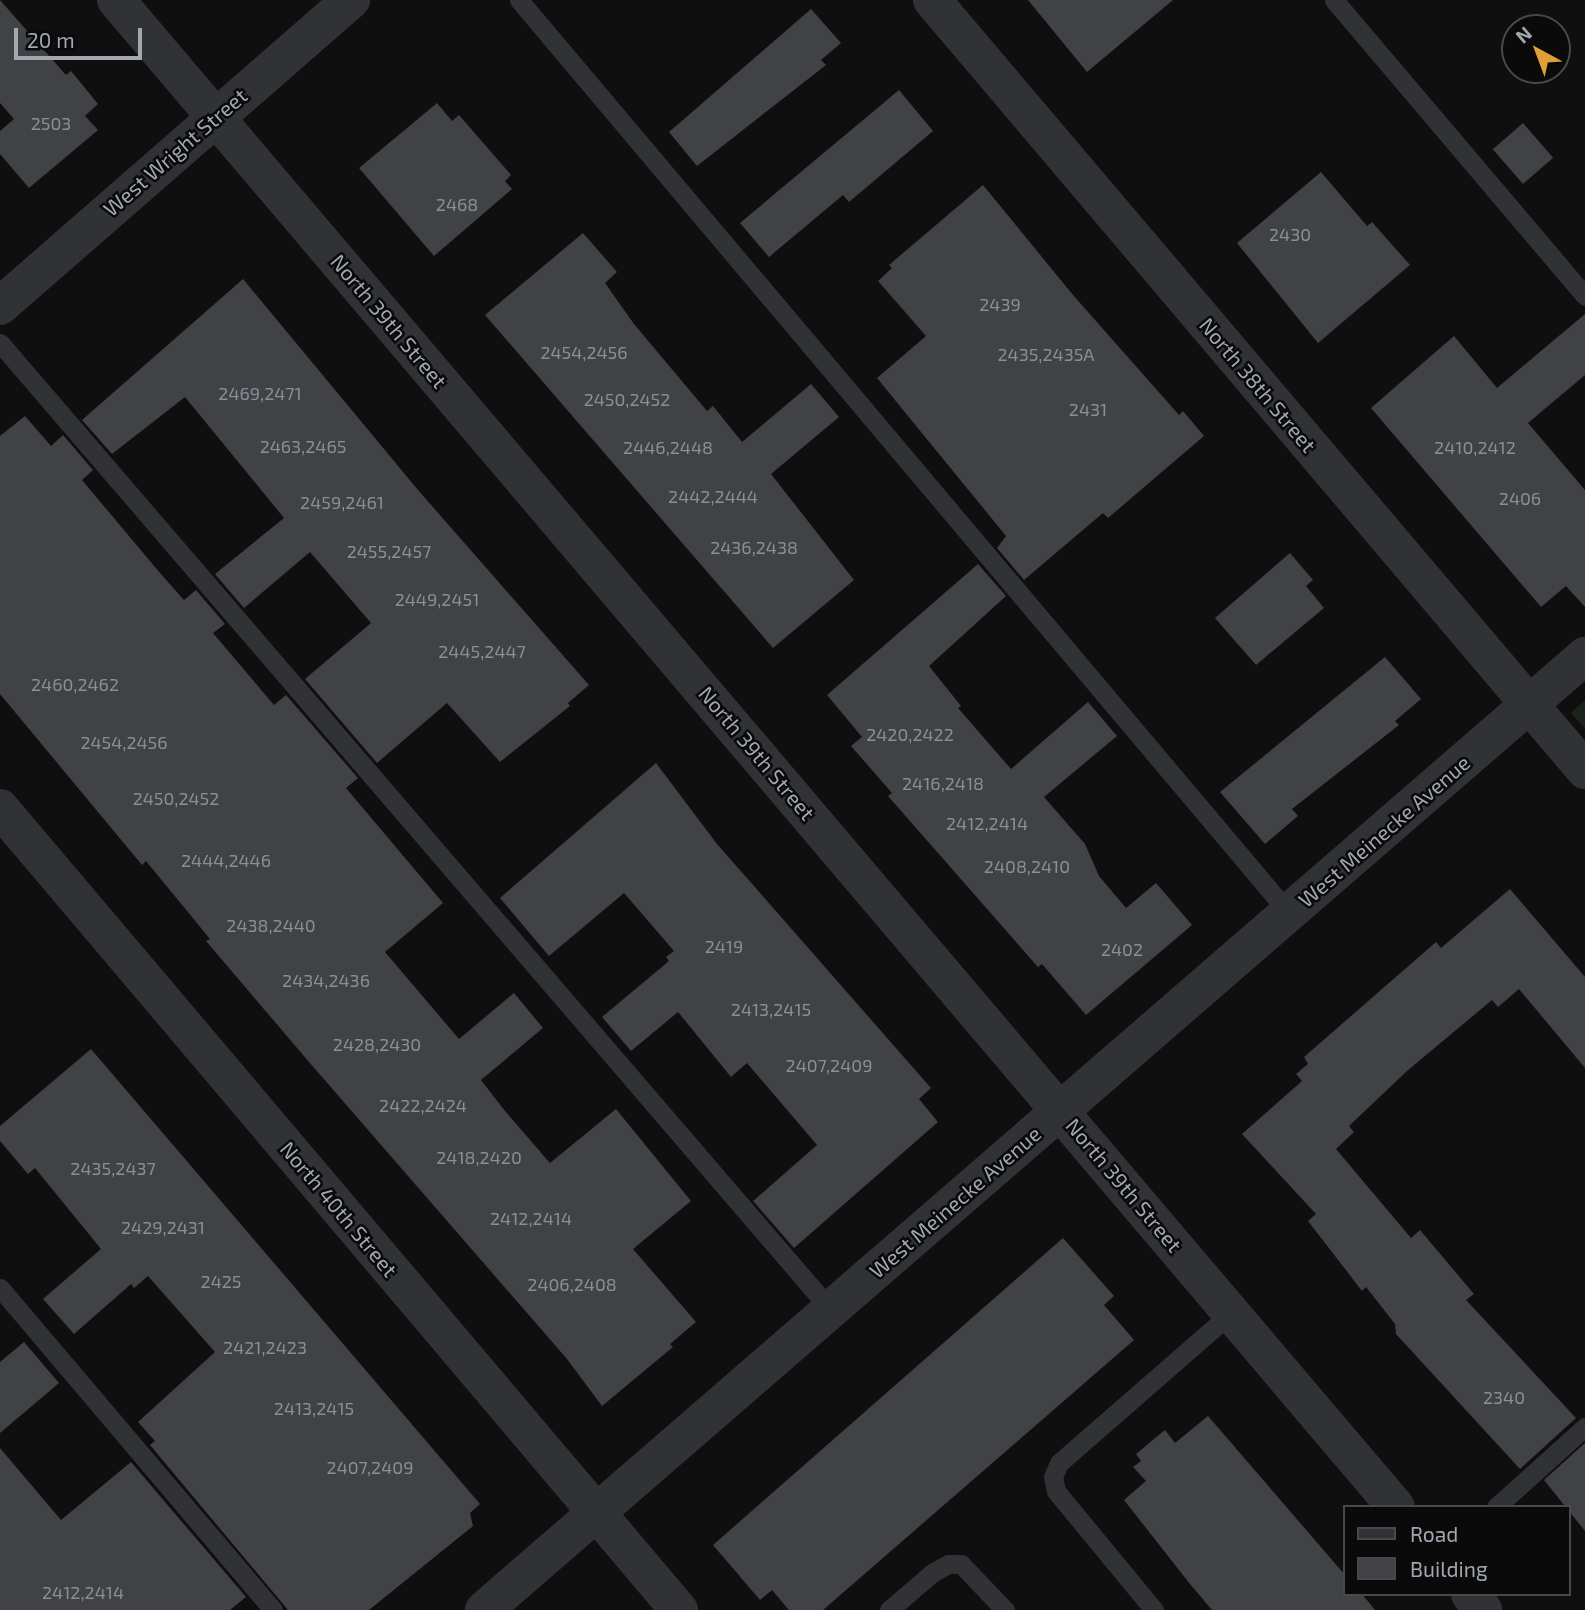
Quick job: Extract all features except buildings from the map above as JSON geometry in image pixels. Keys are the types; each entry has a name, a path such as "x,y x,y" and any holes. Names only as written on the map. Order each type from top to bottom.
{"street":[{"name":"North 39th Street","path":"116,0 1394,1505"},
{"name":"West Wright Street","path":"0,306 351,0"},
{"name":"North 38th Street","path":"932,0 1585,770"},
{"name":"West Meinecke Avenue","path":"484,1610 1585,656"},
{"name":"North 40th Street","path":"0,808 679,1610"},
{"path":"1472,1596 1483,1610"}],"lane":[{"path":"519,0 1289,913"},
{"path":"1334,0 1585,296"},
{"path":"0,343 831,1310"},
{"path":"0,1288 272,1610"},
{"path":"1154,1610 1056,1490 1053,1477 1059,1463 1232,1312"},
{"path":"1498,1505 1585,1427"},
{"path":"889,1610 932,1573 948,1564 961,1564 1005,1610"}],"shaded area":[{"path":"1585,700 1585,729 1571,713"}]}
